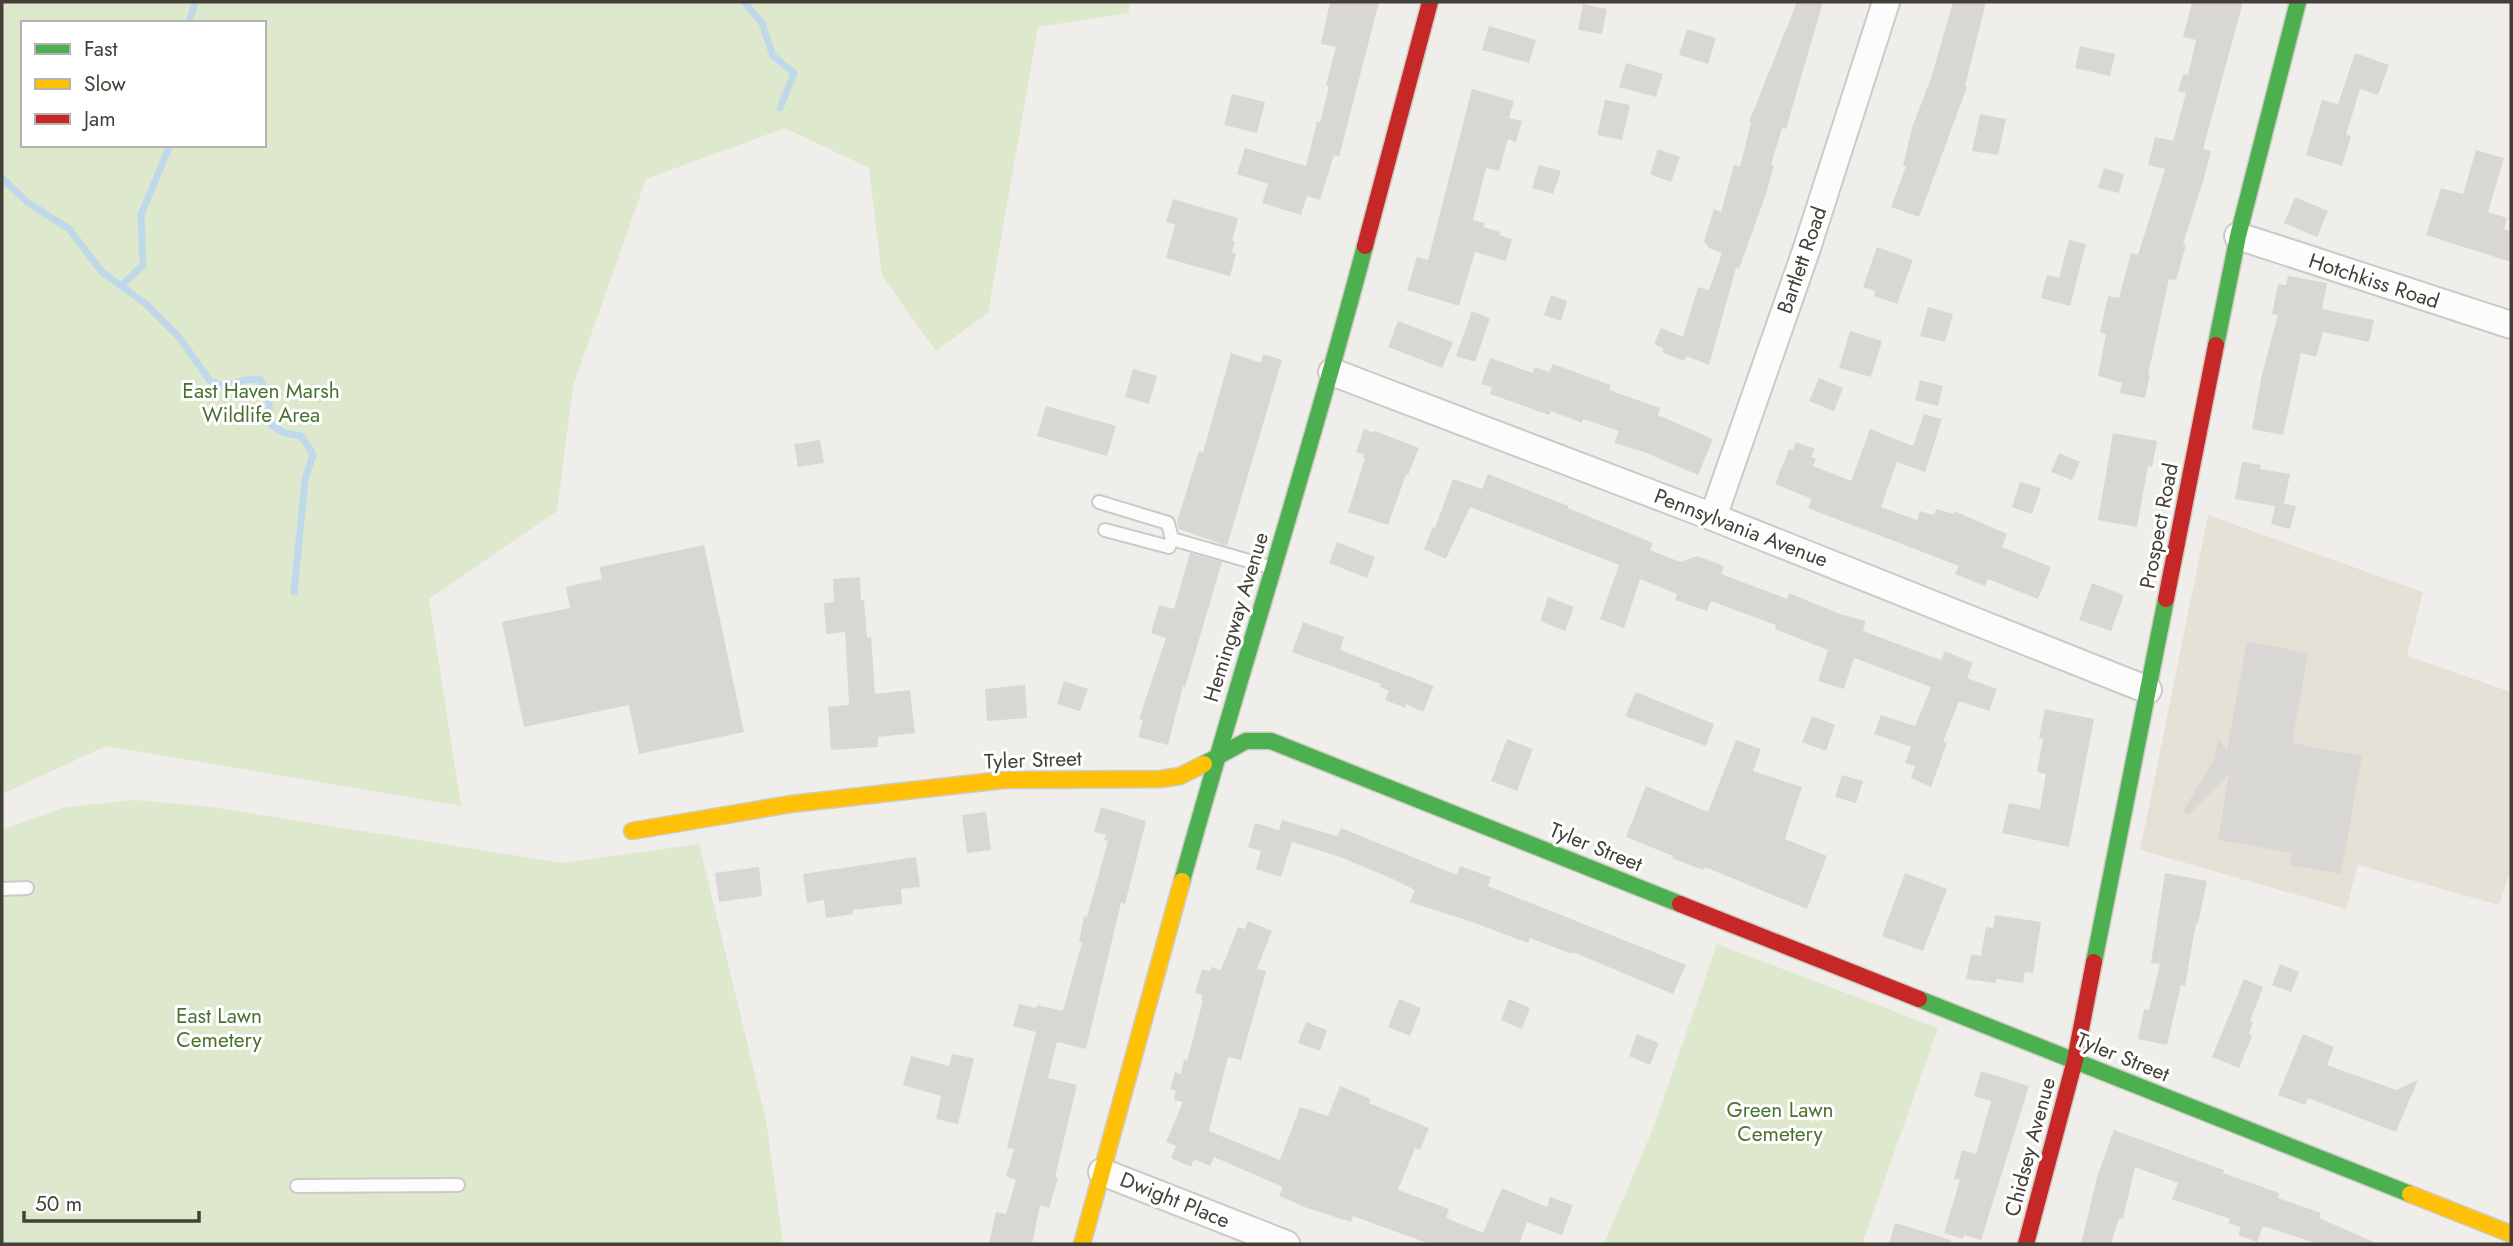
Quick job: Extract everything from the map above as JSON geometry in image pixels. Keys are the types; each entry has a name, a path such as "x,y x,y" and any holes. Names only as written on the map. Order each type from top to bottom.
{"street":[{"name":"Hemingway Avenue","path":"1082,1244 1217,755 1332,372 1430,2"},
{"name":"Bartlett Road","path":"1713,517 1807,248 1886,2"},
{"name":"Prospect Road","path":"2075,1060 2238,236 2298,2"},
{"name":"Hotchkiss Road","path":"2238,236 2511,326"},
{"name":"Pennsylvania Avenue","path":"1332,372 1713,517 2148,690"},
{"name":"Tyler Street","path":"632,831 791,804 1003,780 1161,779 1180,776 1246,741 1271,740 2511,1234"},
{"name":"Chidsey Avenue","path":"2026,1244 2075,1060"},
{"name":"Dwight Place","path":"1102,1172 1286,1244"}],"lane":[{"path":"1099,502 1168,523 1172,538 1169,547 1105,530"},
{"path":"1172,538 1273,568"},
{"path":"2,889 27,888"},
{"path":"296,1186 458,1185"}],"shaded area":[{"path":"2208,515 2423,592 2407,656 2511,692 2511,868 2499,905 2358,865 2346,909 2140,850"}],"green space":[{"name":"East Haven Marsh Wildlife Area","path":"2,2 1131,2 1128,13 1038,27 988,313 936,351 882,276 869,168 785,128 646,179 573,386 557,511 429,599 461,806 106,746 2,794"},
{"name":"East Lawn Cemetery","path":"135,800 212,807 562,863 699,844 766,1120 783,1244 2,1244 2,830 65,807"},
{"name":"Green Lawn Cemetery","path":"1717,944 1938,1028 1862,1244 1604,1244 1654,1126"}],"building":[{"path":"1330,2 1379,2 1339,157 1334,155 1320,200 1307,196 1301,215 1262,203 1268,184 1237,174 1245,148 1306,166 1329,87 1326,85 1336,47 1321,44"},
{"path":"1797,2 1823,2 1786,129 1782,128 1771,165 1774,165 1766,194 1739,269 1736,268 1709,365 1686,356 1684,361 1662,352 1664,349 1654,344 1661,328 1683,337 1698,287 1709,290 1722,253 1709,248 1704,241 1714,209 1721,212 1734,165 1740,167 1751,123 1749,122"},
{"path":"1953,2 1986,2 1965,86 1967,87 1919,217 1891,207 1906,166 1903,166 1912,128 1932,75"},
{"path":"2192,2 2243,2 2203,149 2211,151 2204,178 2183,244 2186,245 2176,280 2169,279 2145,398 2120,393 2122,383 2098,376 2106,334 2100,332 2108,296 2119,298 2131,253 2138,255 2165,169 2148,165 2155,137 2173,141 2186,93 2178,91 2183,74 2188,75 2196,40 2183,37"},
{"path":"1583,4 1607,9 1602,34 1578,30"},
{"path":"1489,26 1536,40 1529,63 1482,50"},
{"path":"1687,29 1716,38 1708,64 1679,55"},
{"path":"2080,46 2115,54 2110,76 2075,68"},
{"path":"2355,53 2389,65 2378,95 2360,89 2346,135 2351,136 2342,166 2306,155 2322,100 2338,104"},
{"path":"1626,63 1663,74 1656,97 1619,87"},
{"path":"1472,89 1514,101 1509,118 1522,121 1516,142 1508,139 1499,171 1486,168 1473,220 1484,223 1483,227 1512,239 1506,261 1475,252 1459,306 1407,290 1417,257 1428,260"},
{"path":"1232,94 1265,102 1257,133 1224,125"},
{"path":"1605,100 1630,105 1622,140 1597,135"},
{"path":"1980,114 2006,119 1998,155 1972,151"},
{"path":"1658,149 1680,157 1671,182 1650,174"},
{"path":"2476,150 2504,158 2488,212 2507,218 2504,229 2511,232 2511,262 2426,235 2441,188 2463,194"},
{"path":"1539,165 1561,171 1553,194 1532,188"},
{"path":"2104,168 2124,174 2119,193 2098,188"},
{"path":"2295,197 2328,211 2317,237 2284,223"},
{"path":"1173,199 1238,218 1232,241 1235,242 1232,252 1236,254 1230,276 1166,258 1175,225 1166,222"},
{"path":"2069,240 2086,244 2070,306 2041,298 2047,275 2059,278"},
{"path":"1877,247 1913,260 1897,304 1874,296 1875,291 1863,287"},
{"path":"2288,276 2327,283 2322,309 2374,320 2369,342 2323,332 2316,357 2301,353 2283,435 2252,429 2262,374 2278,315 2272,314 2278,284 2286,285"},
{"path":"1551,295 1567,301 1561,321 1544,315"},
{"path":"1928,307 1953,314 1945,342 1920,336"},
{"path":"1472,311 1490,318 1475,362 1456,356"},
{"path":"1398,321 1453,342 1442,368 1388,347"},
{"path":"1850,331 1882,341 1871,377 1839,368"},
{"path":"1231,353 1261,363 1263,354 1282,360 1227,546 1179,529 1177,522 1199,451 1203,452"},
{"path":"1490,358 1533,373 1535,367 1549,372 1553,364 1611,385 1609,390 1660,408 1658,415 1713,439 1698,475 1644,452 1614,443 1619,431 1583,419 1582,423 1551,411 1549,415 1490,394 1492,387 1481,384"},
{"path":"1133,369 1157,376 1149,404 1125,397"},
{"path":"1819,378 1843,388 1834,411 1809,401"},
{"path":"1920,380 1943,386 1938,406 1915,400"},
{"path":"1046,406 1116,426 1107,456 1037,436"},
{"path":"1924,414 1942,419 1925,472 1897,462 1881,507 1917,520 1920,511 1934,515 1936,509 1953,514 1954,511 2007,534 2002,547 2051,567 2038,599 1988,579 1985,586 1955,574 1959,566 1808,508 1812,499 1775,484 1789,449 1793,450 1796,442 1815,449 1811,457 1816,459 1813,466 1851,481 1870,429 1913,446"},
{"path":"1364,429 1419,448 1408,475 1406,474 1388,525 1348,512 1365,458 1364,454 1356,452"},
{"path":"2113,433 2157,441 2152,467 2148,466 2137,527 2098,520"},
{"path":"820,440 824,463 798,467 794,444"},
{"path":"2059,453 2080,462 2072,480 2051,472"},
{"path":"2242,462 2261,465 2260,469 2290,474 2284,504 2296,506 2290,529 2271,524 2275,506 2235,499"},
{"path":"1488,474 1653,543 1650,550 1680,562 1697,556 1724,566 1721,574 1787,599 1789,593 1840,614 1866,621 1863,631 1941,660 1945,651 1973,663 1967,678 1997,689 1989,711 1959,701 1943,742 1947,743 1931,787 1911,778 1915,766 1905,763 1911,747 1874,734 1881,715 1915,726 1931,687 1854,658 1844,689 1818,681 1828,650 1775,629 1776,625 1711,601 1707,611 1675,600 1677,594 1640,579 1624,628 1600,619 1619,565 1470,507 1446,559 1424,549 1433,527 1435,528 1453,479 1482,489"},
{"path":"2020,482 2041,488 2032,514 2012,507"},
{"path":"1337,542 1375,557 1367,578 1329,563"},
{"path":"704,545 744,732 639,754 629,705 524,727 502,622 570,608 566,587 602,579 599,567"},
{"path":"1190,553 1222,562 1185,687 1183,686 1168,745 1138,737 1143,720 1139,719 1166,638 1151,633 1159,605 1174,609"},
{"path":"860,577 867,638 871,637 875,694 910,690 915,733 878,737 878,747 831,750 828,707 849,705 845,632 826,634 824,603 834,602 833,579"},
{"path":"2092,583 2124,595 2111,631 2079,620"},
{"path":"1548,597 1574,607 1565,631 1540,621"},
{"path":"1303,622 1344,637 1340,650 1434,686 1423,712 1406,704 1405,708 1385,700 1389,691 1380,687 1381,684 1292,652"},
{"path":"2247,641 2308,653 2292,743 2362,756 2341,874 2290,865 2292,853 2218,840 2229,774 2188,815 2183,811 2215,758 2218,739 2227,750"},
{"path":"1064,681 1088,689 1080,711 1057,704"},
{"path":"1025,685 1027,718 987,721 985,689"},
{"path":"1636,692 1714,724 1706,746 1625,716"},
{"path":"2045,709 2094,719 2069,847 2002,833 2009,803 2040,809 2046,774 2037,772 2043,739 2039,738"},
{"path":"1812,716 1835,725 1826,751 1802,742"},
{"path":"1507,739 1533,749 1517,791 1491,781"},
{"path":"1736,740 1761,749 1753,771 1802,787 1785,839 1827,856 1807,909 1705,867 1703,870 1672,858 1673,856 1626,837 1646,786 1708,812"},
{"path":"1842,775 1863,781 1856,803 1835,797"},
{"path":"1101,807 1146,821 1125,904 1121,903 1086,1049 1057,1042 1048,1078 1077,1085 1055,1177 1058,1178 1049,1208 1040,1205 1032,1244 989,1244 996,1212 1006,1214 1016,1180 1006,1176 1014,1149 1007,1148 1036,1032 1013,1026 1019,1004 1063,1011 1082,943 1079,942 1084,916 1087,917 1108,841 1104,840 1106,835 1094,832"},
{"path":"986,812 991,850 967,853 962,815"},
{"path":"1282,820 1337,836 1341,828 1457,875 1460,866 1491,877 1488,886 1686,965 1673,994 1573,952 1572,954 1530,938 1528,943 1410,902 1415,890 1340,857 1292,842 1281,877 1256,869 1261,851 1248,847 1255,823 1279,830"},
{"path":"916,857 920,887 901,889 902,904 853,910 853,914 826,918 824,900 807,903 803,874"},
{"path":"759,867 762,896 719,902 715,873"},
{"path":"1905,873 1947,889 1923,951 1882,936"},
{"path":"2165,873 2207,881 2198,924 2196,923 2185,986 2181,985 2167,1045 2138,1039 2144,1009 2149,1010 2160,964 2151,963"},
{"path":"1995,915 2041,922 2033,973 2025,972 2023,983 1996,979 1996,983 1966,979 1971,954 1981,956 1986,927 1993,928"},
{"path":"1248,921 1272,931 1257,969 1266,971 1241,1060 1228,1057 1209,1131 1280,1160 1300,1107 1328,1116 1340,1086 1371,1099 1369,1103 1429,1128 1420,1150 1415,1148 1398,1190 1449,1209 1446,1218 1483,1233 1502,1188 1547,1207 1550,1197 1573,1205 1562,1235 1527,1222 1519,1244 1430,1244 1353,1216 1351,1222 1307,1208 1279,1196 1283,1187 1214,1157 1210,1166 1194,1159 1191,1167 1171,1158 1176,1146 1166,1142 1183,1102 1174,1100 1176,1091 1170,1089 1175,1072 1181,1074 1184,1060 1187,1061 1203,1000 1203,995 1195,993 1202,969 1210,971 1211,967 1221,970 1238,927 1245,929"},
{"path":"2280,964 2299,972 2291,992 2272,985"},
{"path":"2244,979 2263,987 2250,1021 2253,1023 2249,1034 2252,1036 2239,1068 2212,1057"},
{"path":"1399,999 1421,1008 1410,1036 1388,1027"},
{"path":"1509,999 1530,1008 1522,1029 1501,1020"},
{"path":"1306,1022 1327,1030 1320,1051 1298,1043"},
{"path":"1637,1034 1659,1043 1650,1065 1629,1056"},
{"path":"2303,1034 2334,1047 2327,1065 2396,1090 2418,1080 2396,1132 2308,1098 2305,1105 2278,1095"},
{"path":"952,1054 974,1058 958,1124 936,1119 941,1096 903,1085 911,1056 949,1066"},
{"path":"1981,1071 2029,1086 1981,1240 1964,1235 1963,1239 1944,1233 1960,1180 1954,1179 1962,1150 1976,1154 1991,1101 1974,1096"},
{"path":"2114,1130 2279,1193 2278,1198 2321,1213 2319,1218 2378,1244 2318,1244 2263,1226 2257,1242 2238,1235 2241,1227 2228,1223 2230,1219 2172,1199 2178,1183 2135,1167 2123,1219 2119,1218 2111,1244 2081,1244 2098,1174"},
{"path":"1895,1223 1951,1240 1950,1244 1889,1244"}],"waterway":[{"path":"190,21 195,2"},
{"path":"744,2 762,23 773,56 794,73 780,108"},
{"path":"121,286 143,265 141,215 169,147"},
{"path":"2,178 27,202 69,229 102,272 146,304 179,337 210,381 225,387 245,380 260,379 268,396 271,425 285,433 301,436 313,454 305,480 294,592"}],"traffic: fast":[{"path":"2216,345 2238,236 2298,2"},
{"path":"1182,881 1365,246"},
{"path":"2094,962 2166,599"},
{"path":"1204,764 1246,741 1271,741 1680,904"},
{"path":"1919,999 2410,1194"}],"traffic: slow":[{"path":"632,831 791,804 1003,780 1161,779 1180,776 1204,764"},
{"path":"1082,1244 1182,881"},
{"path":"2410,1194 2511,1234"}],"traffic: jam":[{"path":"1365,246 1430,2"},
{"path":"2166,599 2216,345"},
{"path":"1680,904 1919,999"},
{"path":"2026,1244 2075,1060 2094,962"}]}
